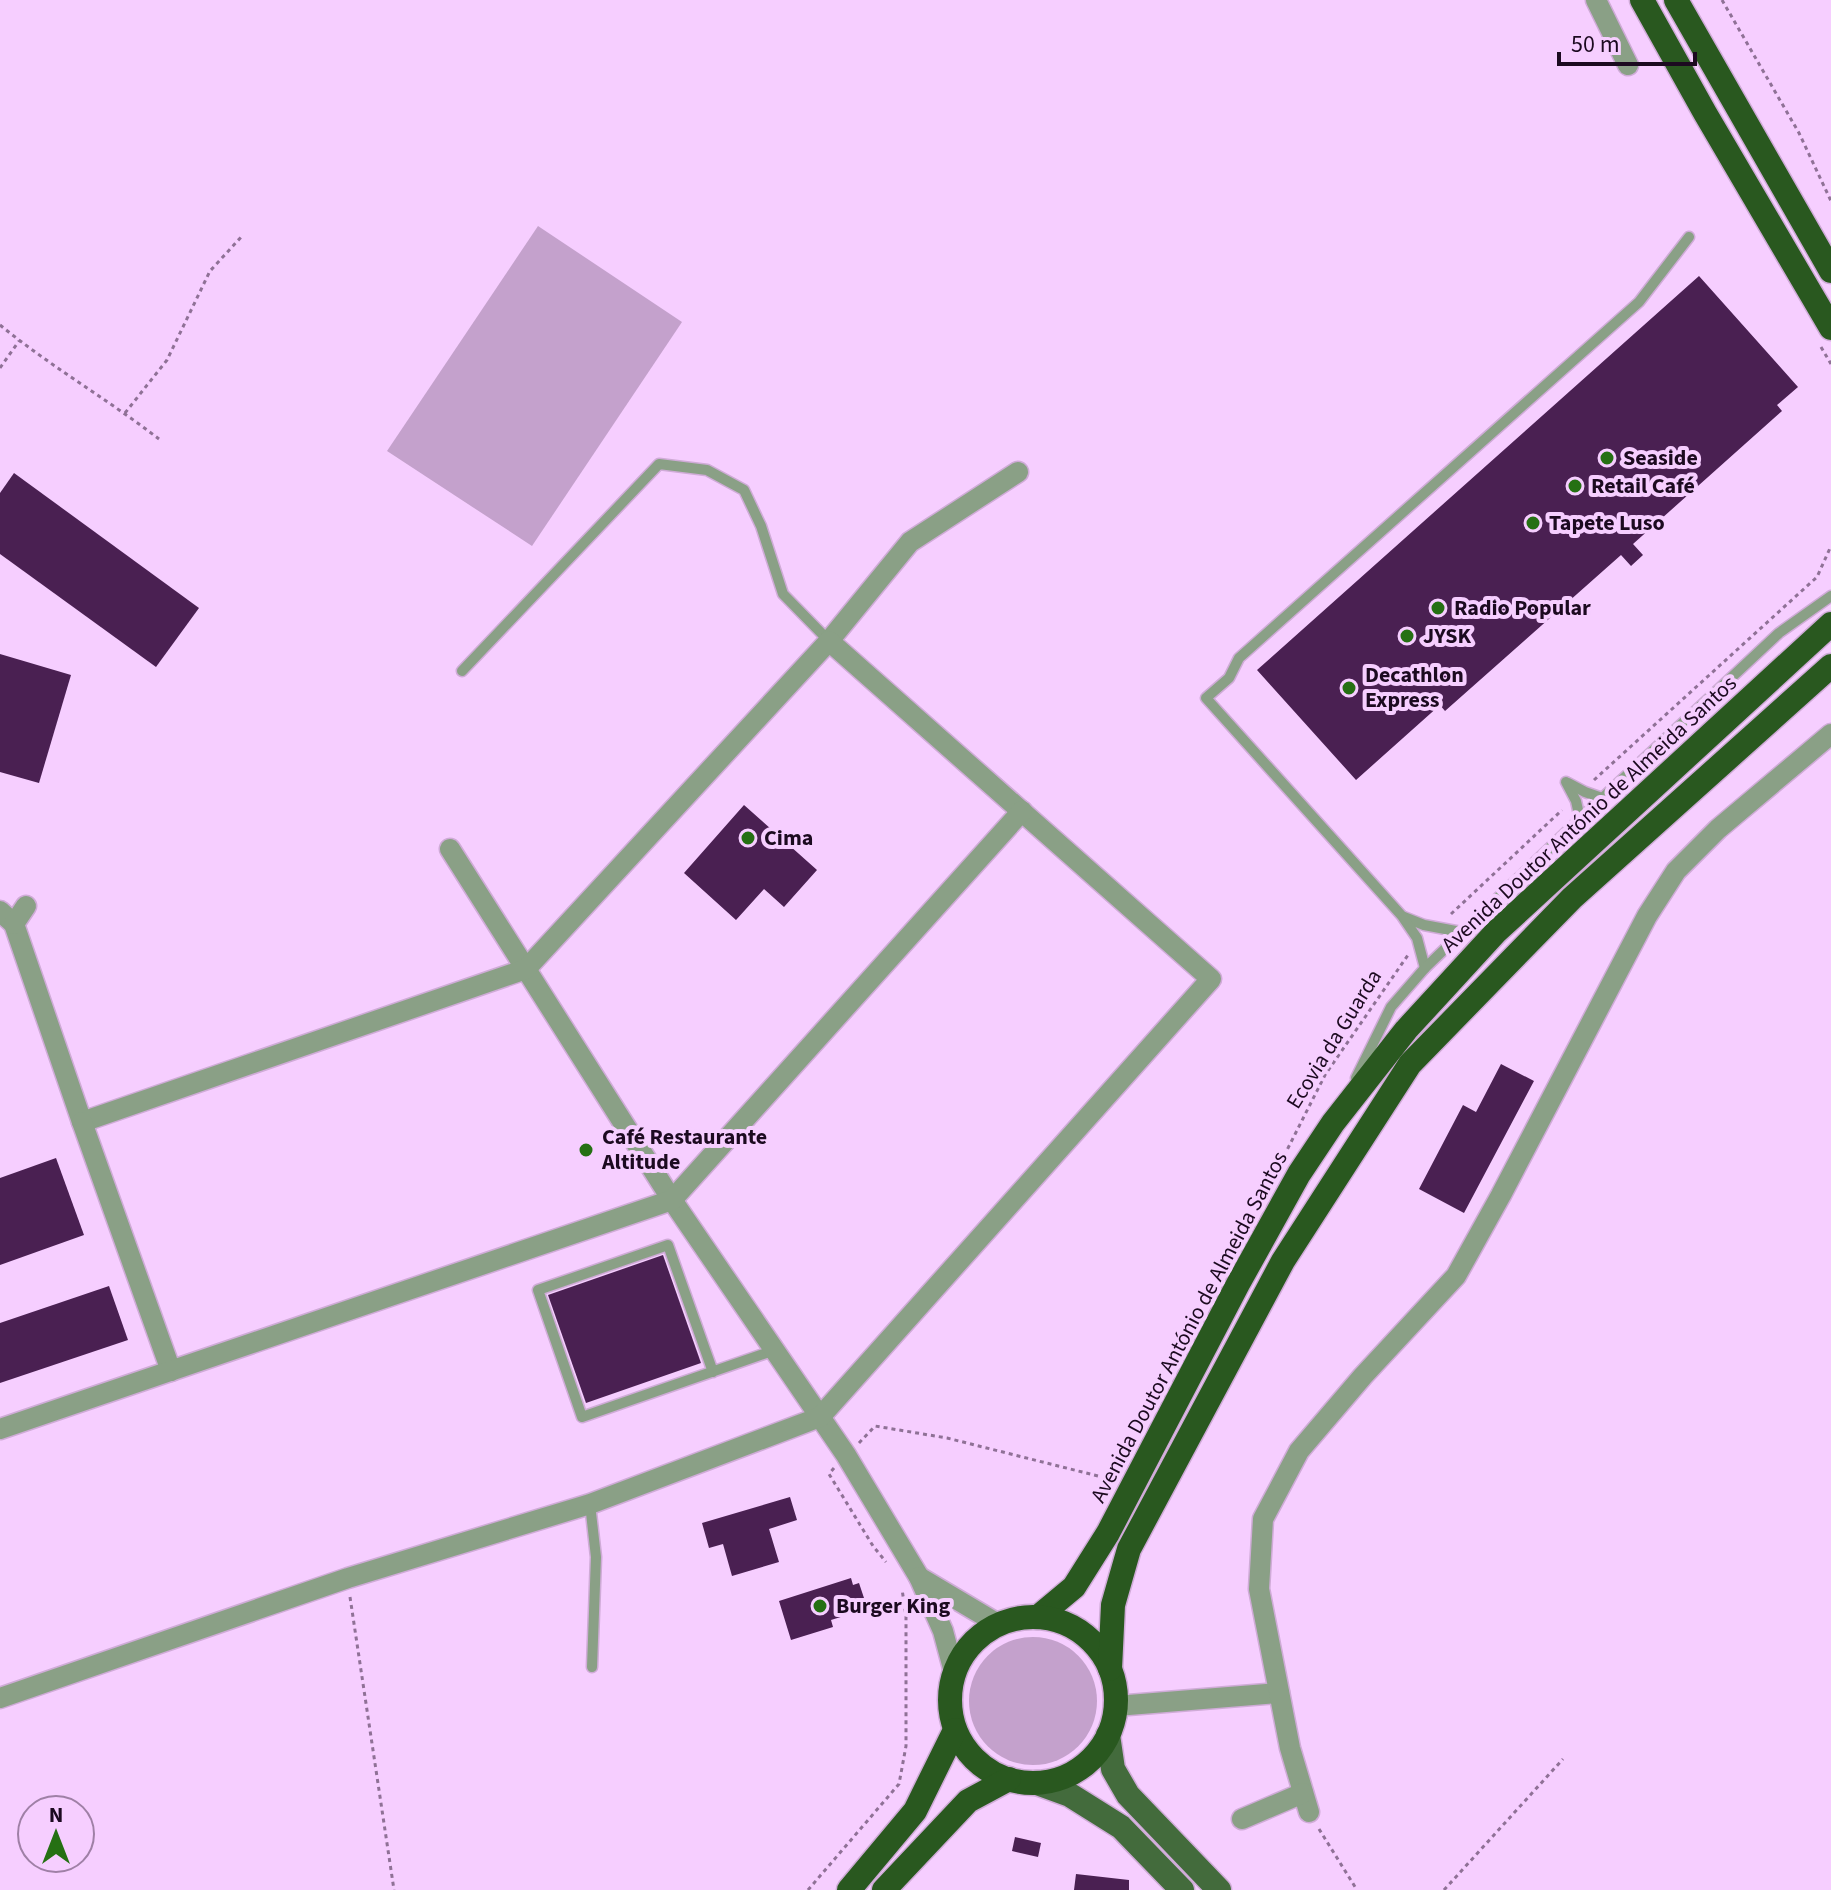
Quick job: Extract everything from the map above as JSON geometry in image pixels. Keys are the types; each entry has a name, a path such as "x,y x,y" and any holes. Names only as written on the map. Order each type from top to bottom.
{"highway":[{"path":"1642,0 1831,328"},
{"path":"1676,0 1831,271"},
{"name":"Avenida Doutor António de Almeida Santos","path":"1038,1617 1074,1587 1108,1533 1157,1435 1299,1174 1333,1123 1406,1030 1496,932 1831,624"},
{"path":"1110,1669 1113,1605 1129,1549 1283,1261 1410,1064 1572,898 1831,666"},
{"path":"1038,1617 1061,1622 1082,1633 1099,1649 1110,1669 1116,1706 1108,1735 1096,1754 1079,1769 1059,1778 1037,1783 1009,1779 986,1769 968,1752 955,1730 950,1711 954,1672 964,1652 979,1636 998,1624 1018,1618 1038,1617"},
{"path":"849,1890 915,1811 955,1730"},
{"path":"884,1890 898,1879 968,1801 1009,1779"}],"main road":[{"path":"1108,1735 1113,1769 1128,1795 1219,1890"},
{"path":"1037,1783 1070,1795 1121,1827 1182,1890"}],"street":[{"path":"1596,0 1628,65"},
{"path":"82,1122 526,969 829,641 910,542 1018,472"},
{"path":"3,1695 348,1578 590,1504 820,1417 1211,979 829,641"},
{"path":"1242,1819 1306,1802 1290,1748 1259,1589 1263,1519 1299,1451 1363,1376 1456,1276 1647,916 1676,871 1718,829 1831,734"},
{"path":"0,1429 672,1200 1022,811"},
{"path":"450,849 672,1200 846,1455 910,1579 943,1631 954,1672"},
{"path":"26,906 7,918 171,1371"},
{"path":"910,1579 998,1624"},
{"path":"1116,1706 1279,1693"}],"lane":[{"path":"1425,968 1417,938 1402,916 1206,698 1229,678 1239,658 1639,302 1689,237"},
{"path":"462,671 659,464 707,470 744,490 761,526 783,594 829,641"},
{"path":"1333,1123 1391,1007 1425,968 1779,633 1831,596"},
{"path":"1566,782 1578,794 1602,798"},
{"path":"1578,794 1580,819"},
{"path":"1402,916 1424,925 1461,932"},
{"path":"713,1372 668,1245 538,1290 582,1417 713,1372 775,1350"},
{"path":"590,1504 596,1557 592,1667"}],"path":[{"path":"1722,0 1799,133 1831,201"},
{"path":"125,413 167,360 210,271 243,235"},
{"path":"0,325 159,439"},
{"path":"0,368 19,341"},
{"path":"1437,928 1636,739 1817,577 1831,546"},
{"name":"Ecovia da Guarda","path":"1282,1159 1325,1075 1403,960 1419,945"},
{"path":"892,1569 873,1546 829,1474 875,1426 947,1438 1117,1480"},
{"path":"348,1578 394,1890"},
{"path":"808,1890 899,1784 906,1746 906,1616 910,1579"},
{"path":"1444,1890 1563,1759"},
{"path":"1306,1802 1357,1890"}],"shaded area":[{"path":"538,226 682,322 532,546 387,451"},
{"path":"1033,1637 1057,1642 1078,1656 1092,1677 1097,1701 1092,1725 1078,1746 1057,1760 1033,1765 1009,1760 988,1746 974,1725 969,1701 974,1677 988,1656 1009,1642"}],"building":[{"path":"1699,276 1798,387 1777,405 1782,411 1633,544 1643,555 1631,566 1621,555 1445,711 1440,705 1356,780 1257,670"},
{"path":"14,473 199,608 156,667 0,554 0,493"},
{"path":"0,654 71,675 39,783 0,772"},
{"name":"Cima","path":"744,805 817,870 784,907 764,889 736,920 684,873"},
{"path":"1501,1064 1534,1081 1464,1213 1419,1189 1463,1105 1476,1112"},
{"path":"56,1158 84,1235 0,1265 0,1178"},
{"path":"663,1255 701,1363 586,1403 548,1295"},
{"path":"109,1286 128,1340 0,1383 0,1323"},
{"path":"790,1497 797,1520 769,1529 779,1562 732,1576 723,1544 709,1548 702,1523"},
{"name":"Burger King","path":"851,1578 853,1585 859,1583 864,1598 857,1600 860,1611 831,1620 833,1627 791,1640 779,1601"},
{"path":"1015,1837 1041,1843 1038,1857 1012,1851"},
{"path":"1076,1874 1129,1880 1129,1890 1074,1890"}],"place":[{"name":"Seaside","path":"1607,458"},
{"name":"Retail Café","path":"1575,486"},
{"name":"Tapete Luso","path":"1533,523"},
{"name":"Radio Popular","path":"1438,608"},
{"name":"JYSK","path":"1407,636"},
{"name":"Decathlon Express","path":"1349,688"},
{"name":"Cima","path":"748,838"},
{"name":"Café Restaurante Altitude","path":"586,1150"},
{"name":"Burger King","path":"820,1606"}]}
